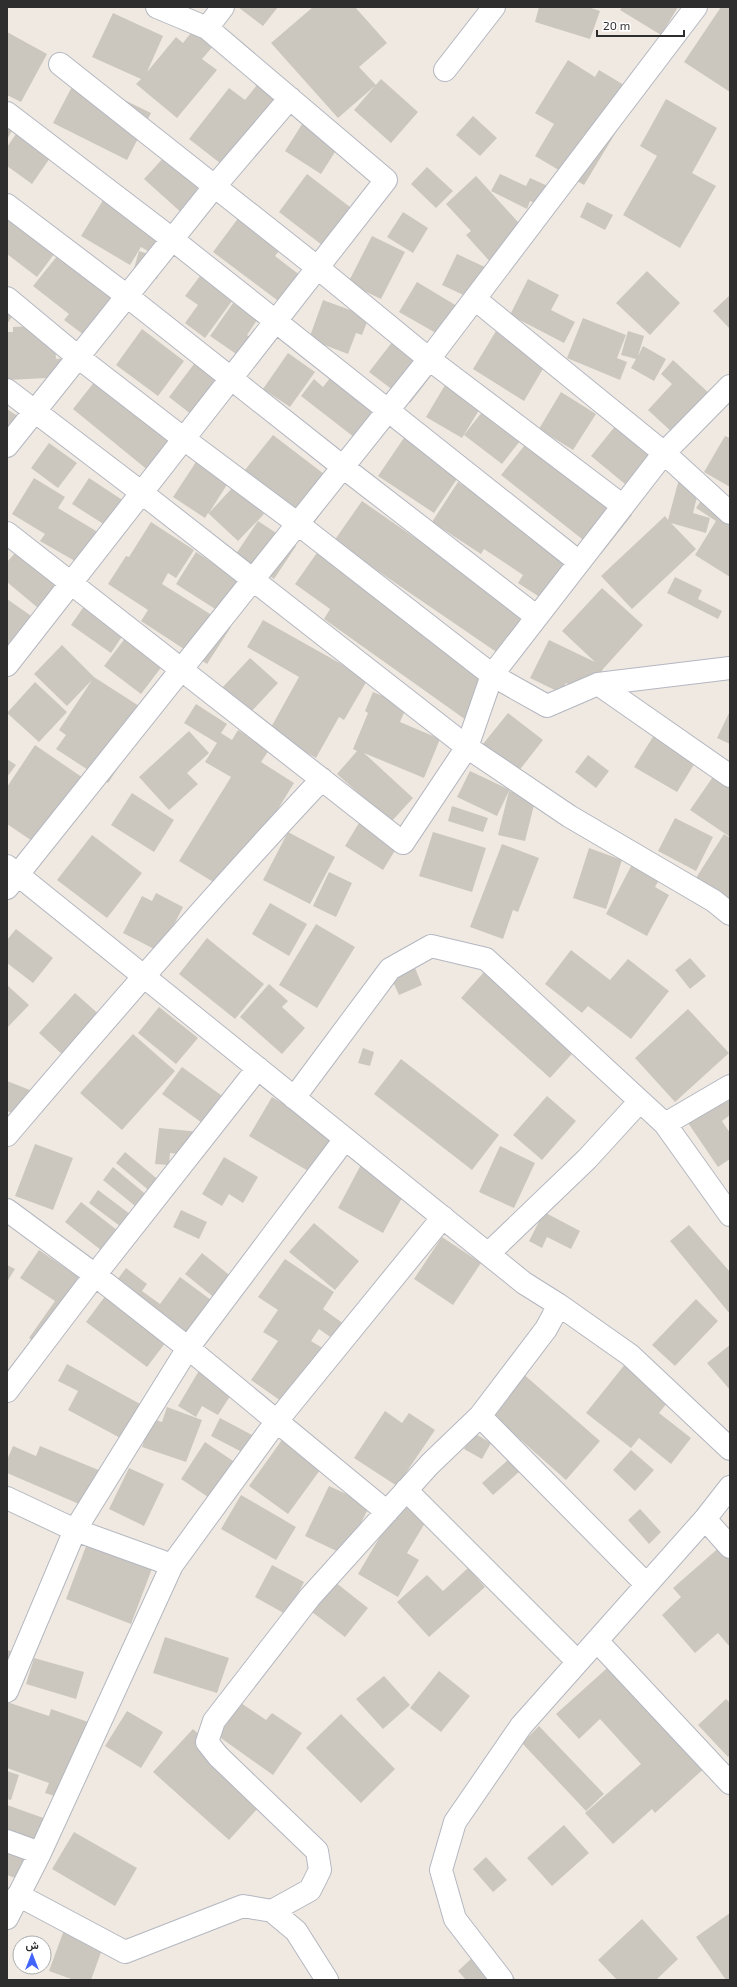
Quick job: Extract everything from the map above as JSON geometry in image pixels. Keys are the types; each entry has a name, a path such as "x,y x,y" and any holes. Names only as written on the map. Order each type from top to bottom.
{"street":[{"path":"7,665 386,180 207,28 157,7"},
{"path":"207,28 223,7"},
{"path":"445,70 494,7"},
{"path":"696,7 429,360 182,669 11,876 143,976 524,1283 559,1305 630,1355 730,1449"},
{"path":"60,64 318,268 429,360 623,506"},
{"path":"7,446 214,187 290,98"},
{"path":"7,113 172,239 579,562"},
{"path":"7,205 127,296 343,468 537,617"},
{"path":"7,298 78,357 184,439 298,524 492,675 547,706 598,684 730,668"},
{"path":"475,299 664,453 730,513"},
{"path":"7,533 403,843 467,747 492,675 664,453 730,386"},
{"path":"7,390 142,493 467,747 569,816 714,901 730,914"},
{"path":"598,684 730,776"},
{"path":"7,1135 143,976 237,870 322,779"},
{"path":"294,1098 390,969 431,946 486,959 665,1124 730,1214"},
{"path":"7,1391 95,1275 258,1068"},
{"path":"665,1124 730,1086"},
{"path":"488,1254 587,1159 640,1101"},
{"path":"7,1691 75,1530 188,1348 345,1139"},
{"path":"7,1210 95,1275 188,1348 387,1512"},
{"path":"7,1918 40,1854 172,1565 276,1422 442,1217"},
{"path":"272,1911 310,1890 320,1870 317,1851 218,1756 207,1742 214,1721 310,1597 430,1464 480,1416 546,1330 559,1305"},
{"path":"480,1416 646,1584"},
{"path":"502,1980 456,1919 441,1870 456,1822 520,1726 705,1519 730,1487"},
{"path":"406,1490 578,1662"},
{"path":"7,1498 75,1530 172,1565"},
{"path":"705,1519 730,1546"},
{"path":"597,1641 730,1783"},
{"path":"7,1840 40,1854"},
{"path":"18,1895 126,1952 243,1906 272,1911 296,1931 327,1980"}],"building":[{"path":"238,7 278,7 263,26"},
{"path":"313,7 355,7 387,43 359,67 376,85 338,118 271,43"},
{"path":"539,7 588,7 600,11 590,39 535,22"},
{"path":"622,7 678,7 661,35 620,10"},
{"path":"721,7 730,7 730,92 684,62"},
{"path":"113,13 163,36 147,72 176,37 183,43 194,29 214,45 202,59 217,70 177,118 136,84 141,79 92,57"},
{"path":"7,32 47,54 21,102 7,95"},
{"path":"568,60 595,77 599,70 639,94 584,185 535,156 554,124 535,113"},
{"path":"77,77 151,113 127,160 53,123"},
{"path":"381,79 418,112 391,143 354,110"},
{"path":"257,85 285,107 233,173 189,139 229,88 245,100"},
{"path":"666,99 717,128 692,173 716,186 680,248 623,215 657,156 640,146"},
{"path":"473,116 497,138 480,156 456,135"},
{"path":"306,118 342,141 321,174 285,151"},
{"path":"7,126 13,129 7,139"},
{"path":"18,131 52,155 32,184 7,166 7,147"},
{"path":"176,144 225,189 194,224 144,179"},
{"path":"427,167 453,191 436,208 411,184"},
{"path":"307,174 350,207 322,245 279,212"},
{"path":"500,174 526,186 530,178 559,191 550,210 530,201 527,209 491,191"},
{"path":"476,176 528,233 493,265 466,235 471,231 446,204"},
{"path":"108,192 184,237 169,263 163,259 157,279 133,272 139,251 158,257 141,247 130,265 81,236"},
{"path":"7,194 66,238 37,277 7,254"},
{"path":"587,202 613,215 605,230 580,217"},
{"path":"245,209 287,241 275,256 305,279 293,312 213,252"},
{"path":"403,212 428,228 413,253 387,237"},
{"path":"372,236 405,252 381,299 348,283"},
{"path":"457,254 489,269 474,300 442,285"},
{"path":"58,255 129,311 100,347 64,320 69,314 33,286"},
{"path":"647,271 680,303 650,335 616,303"},
{"path":"200,276 232,301 205,338 185,323 198,305 185,296"},
{"path":"528,279 559,295 551,310 575,322 564,343 510,315"},
{"path":"417,282 472,315 455,344 399,312"},
{"path":"730,295 730,329 713,311"},
{"path":"7,300 18,308 7,324"},
{"path":"323,300 369,317 362,335 356,333 348,354 309,339"},
{"path":"233,303 257,320 247,335 258,342 245,360 210,336"},
{"path":"583,318 626,335 617,358 627,362 620,380 567,358"},
{"path":"54,325 56,359 66,358 67,377 7,380 7,332 13,332 13,327"},
{"path":"142,329 184,361 158,396 116,365"},
{"path":"496,331 547,362 524,401 473,369"},
{"path":"628,331 644,336 638,356 643,346 666,359 654,381 631,368 636,359 621,355"},
{"path":"400,332 441,363 410,403 369,372"},
{"path":"288,353 315,372 290,407 263,389"},
{"path":"197,360 234,388 205,425 169,397"},
{"path":"673,360 723,406 687,446 648,410 672,384 661,374"},
{"path":"338,368 396,412 368,448 301,396 314,379 323,387"},
{"path":"451,375 487,397 462,438 426,417"},
{"path":"99,376 182,443 155,476 73,409"},
{"path":"561,392 596,414 573,450 539,429"},
{"path":"493,398 531,427 502,464 464,435"},
{"path":"7,409 22,419 7,440"},
{"path":"621,419 673,461 642,498 591,456"},
{"path":"410,429 465,467 434,513 378,476"},
{"path":"273,435 341,487 314,523 245,470"},
{"path":"532,436 632,515 601,554 501,475"},
{"path":"725,436 730,438 730,487 704,472"},
{"path":"49,443 77,463 58,488 31,468"},
{"path":"196,462 228,483 209,513 234,486 264,514 238,541 208,513 205,518 173,497"},
{"path":"34,478 65,497 58,508 106,537 87,568 40,541 45,534 12,514"},
{"path":"89,478 133,507 116,532 72,504"},
{"path":"679,479 700,485 693,513 710,518 706,533 671,523 696,549 632,609 601,576 665,516 668,520"},
{"path":"458,482 586,566 558,609 518,583 523,575 484,549 481,554 432,522"},
{"path":"706,493 730,508 730,577 695,555 716,521 696,508"},
{"path":"362,501 535,621 508,660 334,541"},
{"path":"258,521 296,546 274,579 236,554"},
{"path":"151,522 194,550 176,578 168,573 162,584 231,627 207,664 141,621 148,610 108,584 126,556 129,557"},
{"path":"36,547 73,579 44,613 7,582 7,562 15,553 24,561"},
{"path":"319,550 493,683 466,720 324,619 330,609 295,584"},
{"path":"196,552 255,590 234,621 176,584"},
{"path":"675,577 702,590 698,599 722,611 718,619 667,593"},
{"path":"602,588 643,625 603,669 590,695 566,683 561,693 530,678 549,640 595,662 562,631"},
{"path":"7,599 37,620 7,660"},
{"path":"87,602 127,629 111,653 71,625"},
{"path":"263,620 368,679 344,720 339,717 316,758 269,731 299,677 247,647"},
{"path":"129,633 166,661 141,694 104,666"},
{"path":"62,645 94,677 153,715 108,783 56,749 66,735 59,730 92,680 67,706 34,674"},
{"path":"250,658 278,683 249,714 221,689"},
{"path":"35,682 67,712 39,742 7,713"},
{"path":"373,692 407,706 400,722 440,739 424,778 364,753 413,798 391,822 337,774 357,751 353,749 368,713 365,711"},
{"path":"196,704 227,724 221,733 232,740 238,730 269,750 261,762 294,783 260,838 223,888 179,861 231,777 205,762 217,743 184,723"},
{"path":"730,711 730,744 717,738"},
{"path":"508,713 543,740 518,772 483,744"},
{"path":"189,731 209,753 187,773 198,784 169,810 139,777"},
{"path":"656,732 698,758 677,792 634,767"},
{"path":"35,745 92,784 47,851 7,824 7,787"},
{"path":"588,755 609,771 596,788 575,772"},
{"path":"7,759 16,765 7,777"},
{"path":"470,771 510,790 497,816 457,797"},
{"path":"717,771 730,780 730,837 690,810"},
{"path":"509,791 536,797 525,841 498,835"},
{"path":"132,793 174,820 154,852 111,825"},
{"path":"452,806 488,818 483,832 448,821"},
{"path":"365,813 404,836 383,870 345,846"},
{"path":"675,818 713,837 696,871 658,851"},
{"path":"288,832 335,857 310,904 263,880"},
{"path":"433,832 486,848 472,892 419,876"},
{"path":"724,834 730,838 730,904 694,881"},
{"path":"92,835 142,873 107,918 57,880"},
{"path":"502,844 539,858 518,912 513,910 503,939 470,927"},
{"path":"589,848 622,860 606,909 573,898"},
{"path":"639,851 667,866 655,887 669,895 647,936 606,914"},
{"path":"329,872 352,883 336,917 313,906"},
{"path":"156,893 183,907 160,952 123,933 142,896 152,901"},
{"path":"270,903 307,924 289,956 252,934"},
{"path":"316,924 355,947 317,1008 279,985"},
{"path":"16,929 53,958 33,983 7,963 7,940"},
{"path":"207,938 264,984 235,1019 179,974"},
{"path":"571,950 610,980 628,959 669,991 631,1039 588,1006 582,1013 545,984"},
{"path":"690,958 706,976 690,989 675,970"},
{"path":"413,963 422,985 399,995 389,973"},
{"path":"491,964 580,1045 550,1078 461,998"},
{"path":"269,984 288,1001 282,1007 305,1028 282,1054 240,1017"},
{"path":"7,985 29,1005 7,1028"},
{"path":"75,993 112,1026 76,1067 39,1033"},
{"path":"159,1007 198,1038 176,1064 138,1033"},
{"path":"688,1009 729,1053 675,1102 635,1058"},
{"path":"133,1034 175,1071 122,1130 80,1093"},
{"path":"363,1048 374,1052 370,1066 358,1063"},
{"path":"401,1059 499,1135 472,1170 374,1094"},
{"path":"182,1067 232,1103 212,1130 162,1094"},
{"path":"7,1081 40,1094 29,1120 7,1111"},
{"path":"722,1091 730,1102 730,1115 722,1121 730,1133 730,1159 718,1167 684,1117"},
{"path":"547,1096 576,1121 542,1160 513,1135"},
{"path":"272,1097 343,1139 320,1178 249,1136"},
{"path":"159,1128 200,1132 197,1156 170,1153 169,1165 155,1164"},
{"path":"35,1144 73,1158 53,1210 15,1196"},
{"path":"500,1146 535,1163 514,1208 479,1192"},
{"path":"125,1152 167,1187 158,1198 116,1163"},
{"path":"224,1157 258,1177 243,1203 229,1194 222,1206 202,1194"},
{"path":"364,1159 410,1183 383,1233 338,1208"},
{"path":"113,1167 155,1202 145,1214 103,1180"},
{"path":"98,1190 138,1220 128,1232 89,1203"},
{"path":"81,1202 131,1241 115,1261 65,1222"},
{"path":"181,1210 207,1222 199,1239 173,1227"},
{"path":"544,1212 580,1231 571,1249 547,1237 542,1248 529,1241"},
{"path":"314,1223 359,1261 335,1290 289,1252"},
{"path":"689,1225 730,1272 730,1314 670,1241"},
{"path":"442,1237 481,1263 453,1305 414,1279"},
{"path":"39,1250 91,1285 47,1350 29,1338 55,1301 20,1278"},
{"path":"202,1253 238,1282 221,1303 185,1274"},
{"path":"285,1259 334,1292 323,1309 344,1324 333,1339 319,1329 311,1341 326,1350 288,1406 251,1380 278,1341 263,1332 278,1310 258,1297"},
{"path":"7,1265 15,1269 7,1282"},
{"path":"126,1268 147,1284 142,1291 160,1304 180,1277 219,1306 186,1351 169,1338 147,1367 86,1322"},
{"path":"696,1299 718,1321 675,1366 652,1345"},
{"path":"730,1345 730,1390 707,1363"},
{"path":"630,1358 675,1393 659,1413 691,1438 671,1464 639,1438 631,1448 586,1413"},
{"path":"67,1364 142,1405 124,1440 68,1410 78,1391 58,1381"},
{"path":"200,1369 234,1390 218,1415 202,1406 196,1417 178,1406"},
{"path":"521,1372 600,1441 566,1480 487,1410"},
{"path":"167,1407 202,1420 186,1462 142,1447 152,1419 162,1422"},
{"path":"385,1411 402,1423 409,1413 435,1430 397,1486 354,1458"},
{"path":"220,1418 252,1435 242,1452 211,1436"},
{"path":"474,1433 491,1443 482,1459 464,1449"},
{"path":"284,1437 323,1466 288,1514 249,1486"},
{"path":"205,1442 236,1463 211,1499 181,1479"},
{"path":"13,1446 36,1456 40,1446 101,1471 86,1507 7,1473 7,1460"},
{"path":"631,1450 654,1470 635,1491 613,1470"},
{"path":"508,1460 519,1472 493,1495 482,1483"},
{"path":"129,1468 164,1484 144,1526 109,1509"},
{"path":"329,1486 370,1505 345,1555 305,1536"},
{"path":"241,1495 296,1527 276,1560 221,1529"},
{"path":"404,1496 431,1513 407,1553 419,1560 398,1597 358,1574"},
{"path":"640,1509 661,1532 649,1544 628,1520"},
{"path":"91,1533 156,1558 131,1624 66,1599"},
{"path":"730,1538 730,1647 718,1633 695,1653 662,1615 681,1597 673,1588"},
{"path":"272,1565 304,1582 287,1615 255,1597"},
{"path":"468,1568 485,1587 429,1637 397,1602 427,1575 443,1591"},
{"path":"335,1582 368,1608 345,1637 312,1612"},
{"path":"165,1637 229,1658 217,1693 153,1673"},
{"path":"7,1650 11,1651 8,1663 7,1663"},
{"path":"34,1658 84,1672 76,1699 26,1684"},
{"path":"615,1661 709,1764 655,1813 652,1809 613,1844 585,1813 641,1764 600,1719 579,1739 556,1714"},
{"path":"439,1671 470,1696 441,1732 410,1708"},
{"path":"384,1676 410,1705 383,1729 356,1699"},
{"path":"726,1699 730,1703 730,1755 728,1757 698,1725"},
{"path":"7,1702 49,1716 51,1709 91,1723 64,1799 45,1793 49,1783 7,1768"},
{"path":"241,1703 266,1720 272,1713 302,1733 273,1775 218,1736"},
{"path":"127,1711 163,1732 141,1768 105,1746"},
{"path":"341,1714 395,1769 361,1803 306,1748"},
{"path":"539,1726 604,1794 586,1811 522,1743"},
{"path":"193,1729 268,1797 229,1840 153,1772"},
{"path":"7,1771 19,1775 11,1800 7,1799"},
{"path":"7,1805 49,1820 26,1882 7,1875"},
{"path":"564,1825 589,1853 552,1886 527,1858"},
{"path":"74,1832 137,1868 115,1906 52,1869"},
{"path":"486,1857 507,1880 493,1892 473,1869"},
{"path":"730,1913 730,1980 726,1980 696,1937"},
{"path":"642,1919 678,1959 656,1980 617,1980 598,1960"},
{"path":"64,1930 104,1944 91,1980 74,1980 52,1972 52,1963"},
{"path":"485,1946 516,1980 466,1980 458,1971"}]}
